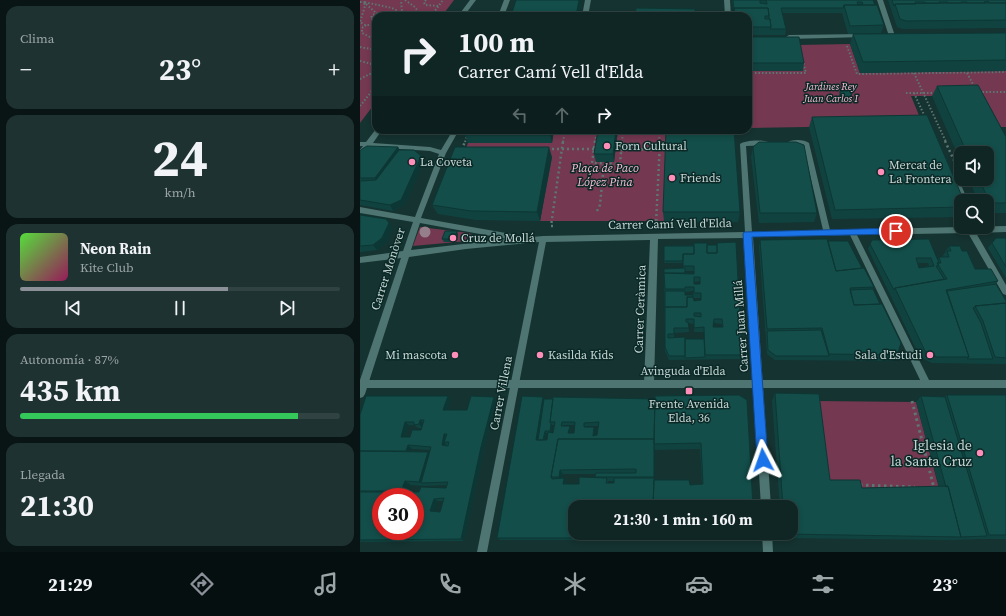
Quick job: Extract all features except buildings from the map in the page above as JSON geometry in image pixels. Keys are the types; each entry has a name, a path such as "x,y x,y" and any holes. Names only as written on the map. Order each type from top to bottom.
{"street":[{"path":"464,12 474,0"},
{"path":"502,12 507,0"},
{"path":"586,12 588,0"},
{"path":"727,0 728,12"},
{"path":"880,0 892,36"},
{"path":"785,37 869,36"},
{"path":"884,36 900,36"},
{"path":"360,155 376,134"},
{"name":"Carrer Monòver","path":"360,394 362,384 417,220 443,153 454,134"},
{"name":"Carrer Juan Millá","path":"766,500 743,144 774,143"},
{"path":"782,143 806,143 827,233"},
{"path":"360,144 368,146 430,149 443,153"},
{"path":"360,210 525,240"},
{"name":"Carrer Camí Vell d'Elda","path":"360,260 543,239 954,229"},
{"name":"Carrer Camí Vell d'Elda","path":"994,229 1006,229"},
{"path":"852,232 926,383"},
{"path":"977,234 1006,292"},
{"name":"Carrer Ceràmica","path":"649,383 654,236"},
{"name":"Carrer Villena","path":"482,552 543,239"},
{"name":"Avinguda d'Elda","path":"362,384 1006,384"},
{"path":"767,540 768,552"}],"path":[{"path":"401,0 402,12"},
{"path":"406,0 415,7 418,12"},
{"path":"426,0 424,2 425,5 439,6"},
{"path":"434,12 443,0"},
{"path":"360,2 392,8 397,12"},
{"path":"364,2 375,12"},
{"path":"364,2 366,6 360,22 367,25 372,25"},
{"path":"367,25 362,28 362,33 372,38"},
{"path":"840,46 848,46 857,74 1006,72"},
{"path":"360,47 372,49"},
{"path":"752,73 806,73 803,60"},
{"path":"360,61 372,64"},
{"path":"360,79 372,73"},
{"path":"914,73 954,161"},
{"path":"967,73 977,92 1006,92"},
{"path":"360,106 372,91"},
{"path":"906,93 939,93"},
{"path":"914,93 927,122"},
{"path":"467,134 462,150 470,150"},
{"path":"551,226 565,134"},
{"path":"596,134 592,163 620,164 623,134"},
{"path":"656,224 660,134"},
{"path":"547,149 594,148"},
{"path":"621,150 659,149"},
{"path":"597,211 600,205 604,163"},
{"path":"912,401 935,488 927,488"},
{"path":"859,485 920,487"}],"green space":[{"path":"360,0 454,0 445,12 372,12 372,107 360,123"},
{"name":"Jardines Rey Juan Carlos I","path":"850,44 860,73 1006,71 1006,127 1001,127 984,96 911,96 923,125 752,128 752,71 802,71 797,45"},
{"name":"Plaça de Paco López Pina","path":"553,134 667,134 664,221 540,221 551,157 463,157 468,143 551,143"},
{"path":"420,227 469,233 472,235 468,241 413,246"},
{"path":"815,401 916,402 940,492 857,493 826,486"}],"place":[{"name":"Forn Cultural","path":"607,146"},
{"name":"La Coveta","path":"412,162"},
{"name":"Mercat de La Frontera","path":"881,172"},
{"name":"Friends","path":"672,178"},
{"name":"Cruz de Mollá","path":"453,238"},
{"name":"Mi mascota","path":"455,355"},
{"name":"Kasilda Kids","path":"540,355"},
{"name":"Sala d'Estudi","path":"930,355"},
{"name":"Frente Avenida Elda, 36","path":"689,391"},
{"name":"Iglesia de la Santa Cruz","path":"980,453"}],"route":[{"path":"763,460 748,234 896,231"}]}
